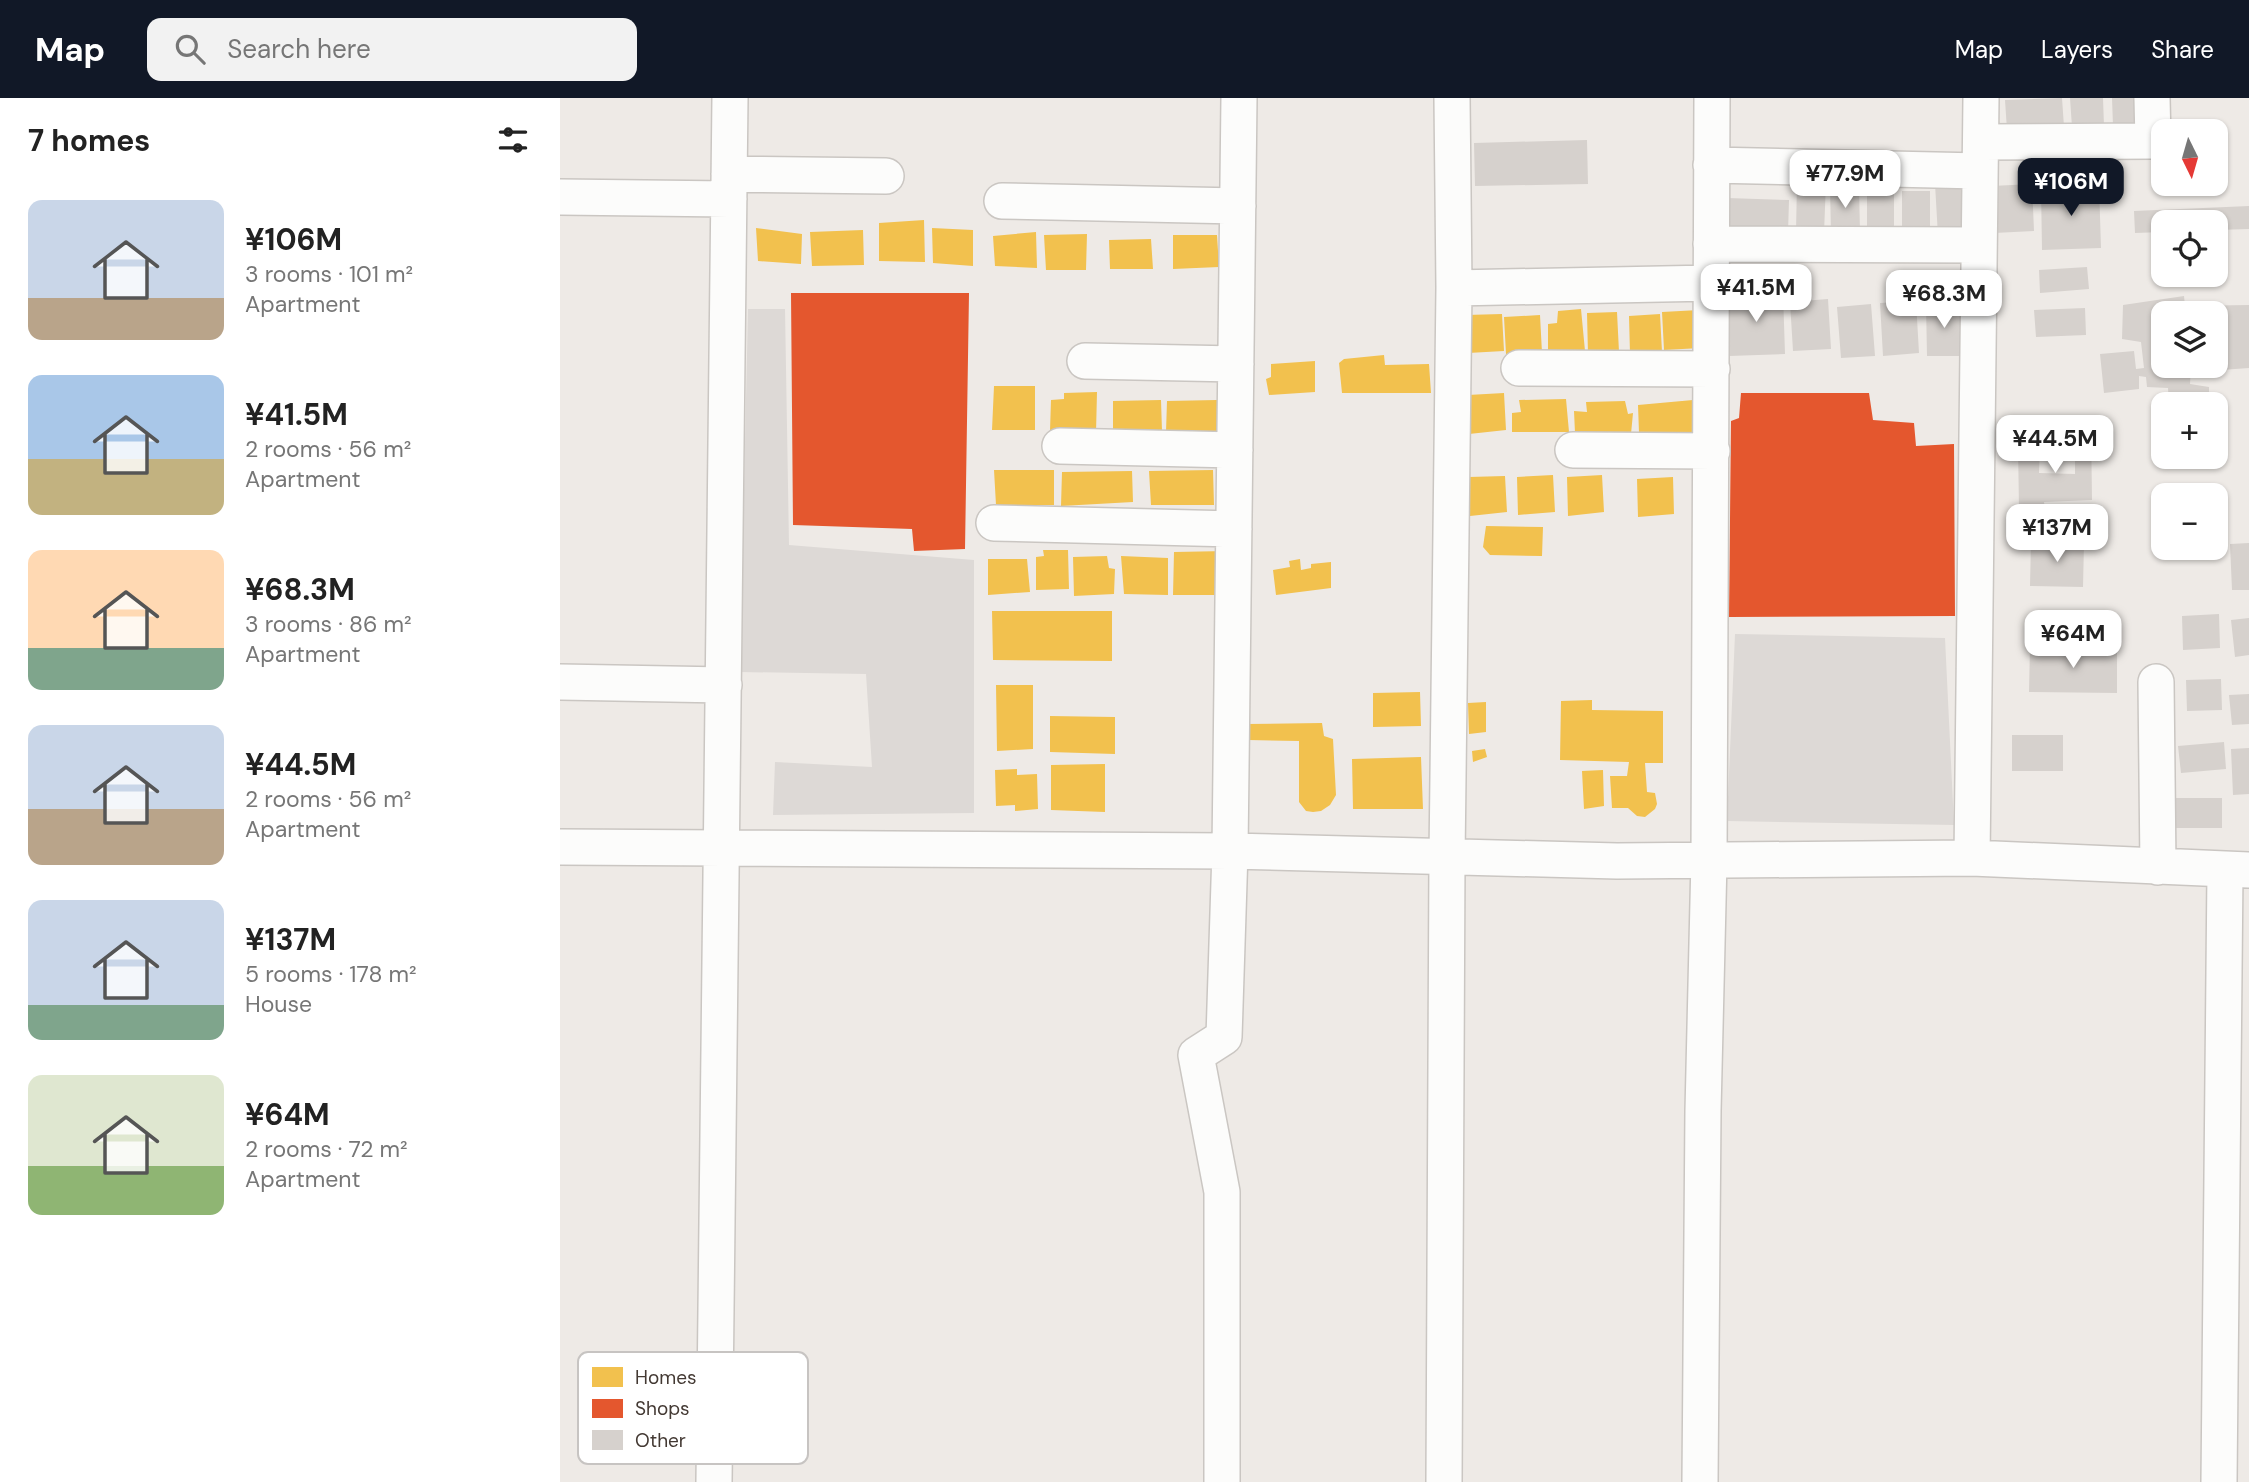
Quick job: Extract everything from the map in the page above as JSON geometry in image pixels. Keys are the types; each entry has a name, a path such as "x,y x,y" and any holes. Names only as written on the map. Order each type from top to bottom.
{"street":[{"path":"716,1352 730,98"},
{"path":"1222,1482 1222,1192 1196,1055 1224,1037 1230,851 1239,98"},
{"path":"1444,1482 1447,858 1454,288 1452,98"},
{"path":"1700,1482 1703,1111 1709,860 1712,98"},
{"path":"1972,858 1981,98"},
{"path":"1711,165 1980,156 2153,141 2152,98"},
{"path":"560,197 886,176"},
{"path":"1002,201 1238,206"},
{"path":"1711,244 1979,245"},
{"path":"1454,288 1713,284"},
{"path":"1085,361 1236,364"},
{"path":"1519,368 1712,369"},
{"path":"1060,446 1235,450"},
{"path":"1573,450 1712,451"},
{"path":"994,523 1234,529"},
{"path":"560,682 724,685"},
{"path":"2156,682 2158,867"},
{"path":"560,847 1230,851 1618,862 1972,858 2237,870 2235,1296 2219,1482"},
{"path":"714,1464 714,1482"}],"shaded area":[{"path":"748,309 785,309 789,545 974,560 974,813 773,815 775,762 872,767 866,674 740,672"},
{"path":"1735,634 1945,638 1954,825 1727,821"}],"building: Homes":[{"path":"924,220 925,262 879,261 879,223"},
{"path":"756,228 802,234 801,264 758,261"},
{"path":"932,228 973,230 973,266 933,263"},
{"path":"863,230 864,265 812,266 810,232"},
{"path":"1036,232 1037,268 995,266 993,236"},
{"path":"1087,234 1086,270 1046,270 1044,235"},
{"path":"1173,235 1217,235 1219,267 1173,269"},
{"path":"1151,239 1153,269 1110,269 1109,240"},
{"path":"1581,309 1585,351 1548,354 1548,324 1557,323 1558,311"},
{"path":"1699,310 1701,348 1664,350 1662,312"},
{"path":"1617,312 1619,352 1588,355 1587,313"},
{"path":"1502,314 1504,351 1468,353 1466,315"},
{"path":"1660,314 1662,352 1630,354 1629,316"},
{"path":"1540,315 1542,353 1506,354 1504,317"},
{"path":"1384,355 1385,365 1429,364 1431,393 1342,393 1339,363 1344,359"},
{"path":"1315,361 1315,392 1269,395 1266,379 1271,377 1271,364"},
{"path":"994,386 1035,386 1035,430 992,430"},
{"path":"1097,392 1096,433 1050,431 1051,400 1064,399 1064,393"},
{"path":"1504,393 1506,430 1469,434 1468,395"},
{"path":"1566,399 1569,432 1512,432 1512,413 1521,412 1519,400"},
{"path":"1161,400 1162,431 1113,433 1113,401"},
{"path":"1217,400 1221,431 1166,432 1167,401"},
{"path":"1693,400 1696,433 1639,433 1638,405"},
{"path":"1625,401 1628,414 1633,413 1631,434 1575,433 1574,411 1587,412 1586,402"},
{"path":"994,470 1054,470 1054,505 996,505"},
{"path":"1213,470 1214,505 1151,505 1149,471"},
{"path":"1132,471 1133,502 1061,506 1062,472"},
{"path":"1553,475 1555,512 1518,515 1517,477"},
{"path":"1602,475 1604,512 1568,516 1567,477"},
{"path":"1505,476 1507,512 1470,516 1469,477"},
{"path":"1673,477 1674,514 1638,517 1637,479"},
{"path":"1486,526 1543,527 1542,556 1490,555 1483,547"},
{"path":"1043,550 1068,550 1069,589 1036,590 1036,557 1044,556"},
{"path":"1227,551 1227,595 1173,595 1174,552"},
{"path":"1107,556 1109,568 1115,569 1114,594 1074,596 1073,557"},
{"path":"1121,556 1168,558 1168,595 1124,594"},
{"path":"988,559 1027,559 1030,592 988,595"},
{"path":"1300,559 1301,570 1311,568 1311,564 1331,562 1331,588 1276,595 1273,570 1290,567 1289,561"},
{"path":"992,611 1112,611 1112,661 993,660"},
{"path":"996,685 1033,685 1033,749 997,751"},
{"path":"1420,692 1421,726 1373,727 1373,693"},
{"path":"1592,700 1592,710 1663,711 1663,763 1645,763 1647,792 1655,793 1657,804 1645,817 1637,816 1628,808 1612,808 1610,776 1627,776 1629,762 1560,760 1561,701"},
{"path":"1486,702 1486,732 1469,734 1468,703"},
{"path":"1050,716 1115,717 1115,754 1050,752"},
{"path":"1322,723 1324,736 1333,739 1336,795 1330,805 1321,811 1313,812 1306,811 1299,802 1299,741 1248,740 1246,724"},
{"path":"1485,749 1487,757 1473,762 1472,751"},
{"path":"1421,757 1423,809 1353,809 1352,759"},
{"path":"1105,764 1105,812 1051,810 1051,765"},
{"path":"1017,769 1017,775 1037,774 1038,809 1015,811 1015,805 996,806 995,770"},
{"path":"1603,770 1604,806 1584,809 1582,771"}],"building: Shops":[{"path":"791,293 969,293 965,549 914,551 912,529 793,525"},
{"path":"1741,393 1869,393 1873,420 1914,423 1916,446 1954,444 1955,616 1729,617 1731,421 1739,418"}],"building: Other":[{"path":"2062,98 2064,127 2007,130 2005,100"},
{"path":"2070,98 2103,98 2104,126 2072,127"},
{"path":"2112,98 2139,98 2140,125 2113,126"},
{"path":"1587,140 1588,184 1475,186 1474,143"},
{"path":"1797,182 1826,182 1824,233 1796,232"},
{"path":"1962,183 1965,235 1938,236 1935,184"},
{"path":"2032,184 2034,231 1994,233 1992,186"},
{"path":"2099,185 2101,248 2042,250 2041,188"},
{"path":"1859,186 1860,233 1831,234 1830,187"},
{"path":"1867,187 1894,187 1894,234 1867,234"},
{"path":"1902,191 1930,191 1930,235 1902,235"},
{"path":"1727,198 1789,200 1788,233 1726,232"},
{"path":"2249,206 2249,229 2228,230 2228,210 2157,210"},
{"path":"2151,210 2151,232 2135,233 2134,211"},
{"path":"2087,267 2089,289 2040,293 2039,270"},
{"path":"1783,293 1785,354 1729,356 1727,295"},
{"path":"2184,296 2184,301 2151,301 2151,378 2190,378 2190,384 2209,387 2209,392 2168,392 2168,388 2147,387 2146,377 2139,376 2139,389 2104,393 2100,354 2134,351 2136,369 2144,368 2141,342 2122,339 2123,305"},
{"path":"1828,299 1831,349 1793,351 1790,302"},
{"path":"1916,301 1919,353 1883,356 1880,303"},
{"path":"1961,303 1962,356 1927,356 1926,304"},
{"path":"1871,304 1875,356 1841,358 1837,307"},
{"path":"2228,305 2249,305 2249,368 2228,370"},
{"path":"2085,308 2086,335 2036,337 2034,310"},
{"path":"2091,425 2092,500 2044,502 2045,509 2019,509 2018,445 2040,440 2039,473 2075,474 2075,428"},
{"path":"2031,541 2084,543 2083,587 2030,586"},
{"path":"2249,543 2249,590 2232,590 2230,544"},
{"path":"2219,614 2220,648 2183,650 2182,616"},
{"path":"2249,618 2249,655 2235,657 2231,620"},
{"path":"2030,646 2117,647 2117,693 2029,692"},
{"path":"2221,679 2222,710 2187,711 2186,680"},
{"path":"2249,694 2249,724 2232,725 2229,695"},
{"path":"2012,735 2063,735 2063,771 2012,771"},
{"path":"2224,742 2226,769 2181,773 2178,746"},
{"path":"2249,748 2249,794 2233,795 2231,749"},
{"path":"2173,798 2222,798 2222,828 2173,828"}]}
